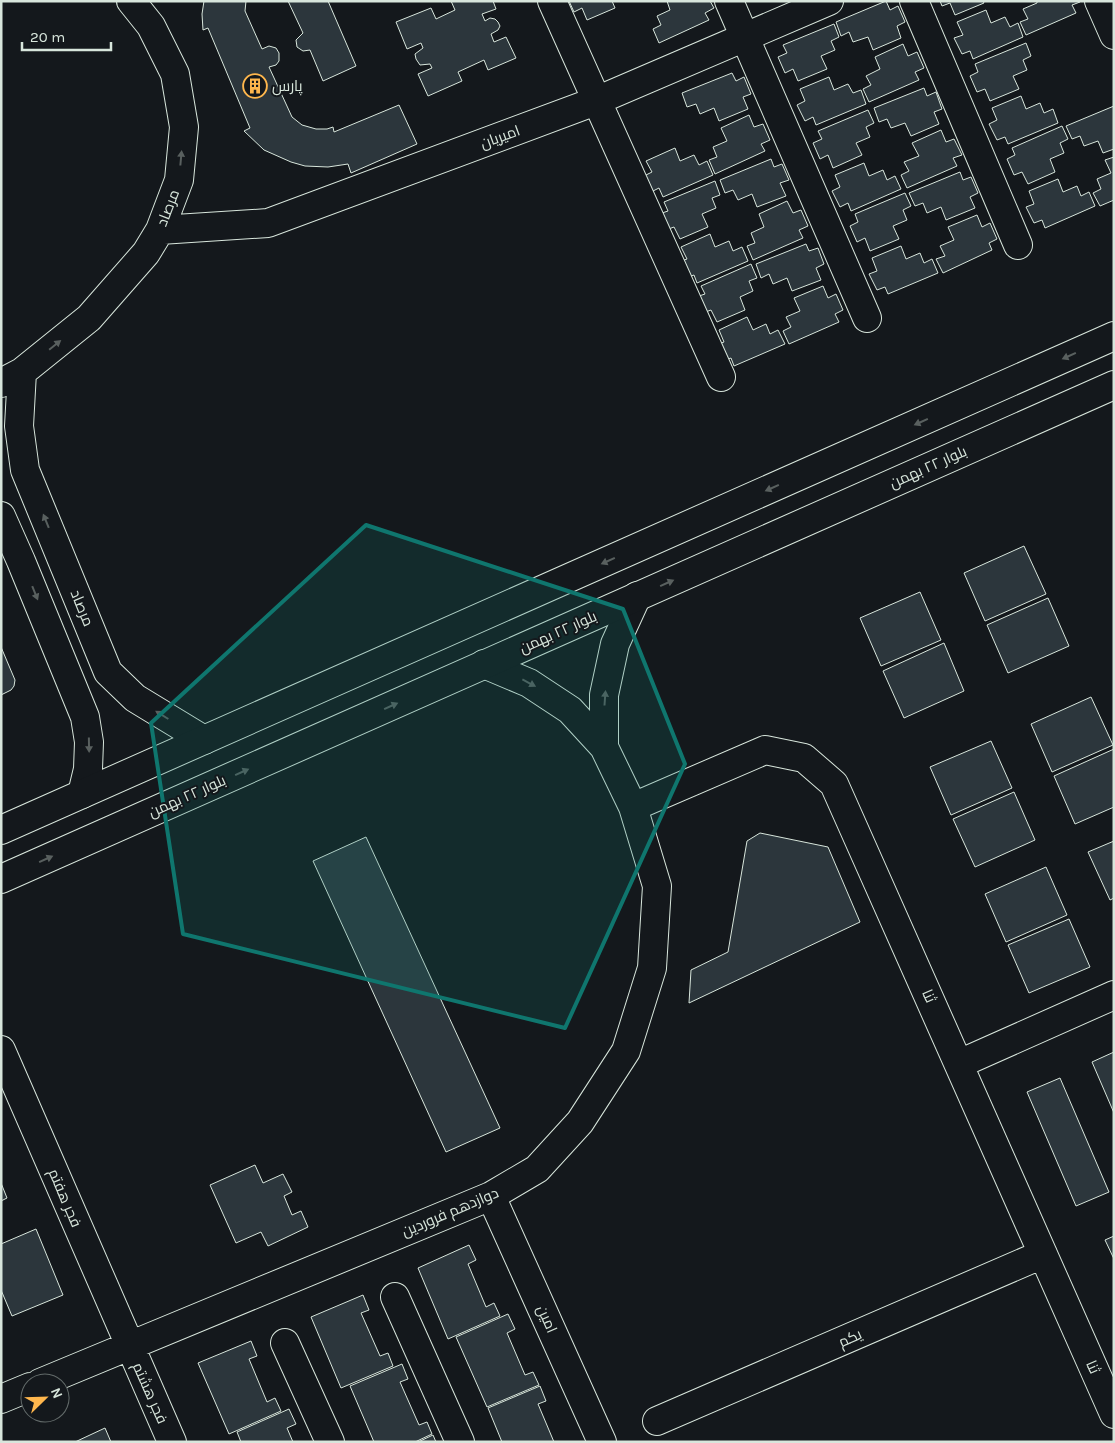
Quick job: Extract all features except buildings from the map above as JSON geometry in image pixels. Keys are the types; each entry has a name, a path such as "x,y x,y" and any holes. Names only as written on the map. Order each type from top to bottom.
{"street":[{"name":"مرصاد","path":"131,1 152,26 175,74 184,127 179,180 160,230 146,253 89,318 11,378 25,470 108,672 135,698 204,740"},
{"path":"552,1 721,377"},
{"path":"729,1 867,318"},
{"name":"امیریان","path":"160,230 268,223 596,101 829,1"},
{"path":"914,1 1018,245"},
{"path":"1099,1 1114,35"},
{"path":"1,830 1114,336"},
{"name":"بلوار ۲۲ بهمن","path":"1,879 1114,384"},
{"path":"1,516 22,561 85,717 89,742 88,769 82,794"},
{"path":"22,561 56,546"},
{"path":"604,746 604,695 615,644 637,596"},
{"path":"484,664 530,683 570,710 604,746"},
{"name":"دوازدهم فروردین","path":"63,1373 491,1196 536,1169 580,1122 626,1051 652,968 657,886 633,808 604,746"},
{"name":"ثنا","path":"633,808 765,750 804,758 834,784 1114,1414"},
{"path":"959,1064 1114,995"},
{"name":"فجر هفتم","path":"1,1050 129,1345"},
{"name":"امین","path":"491,1196 602,1442"},
{"name":"یکم","path":"657,1421 1043,1254"},
{"path":"395,1297 460,1442"},
{"path":"285,1343 330,1442"},
{"name":"فجر هشتم","path":"129,1345 172,1442"},
{"path":"1,1399 20,1391"}],"highlighted area":[{"path":"366,525 623,609 685,764 565,1028 183,934 151,723"}],"place":[{"name":"پارس","path":"255,86"}]}
